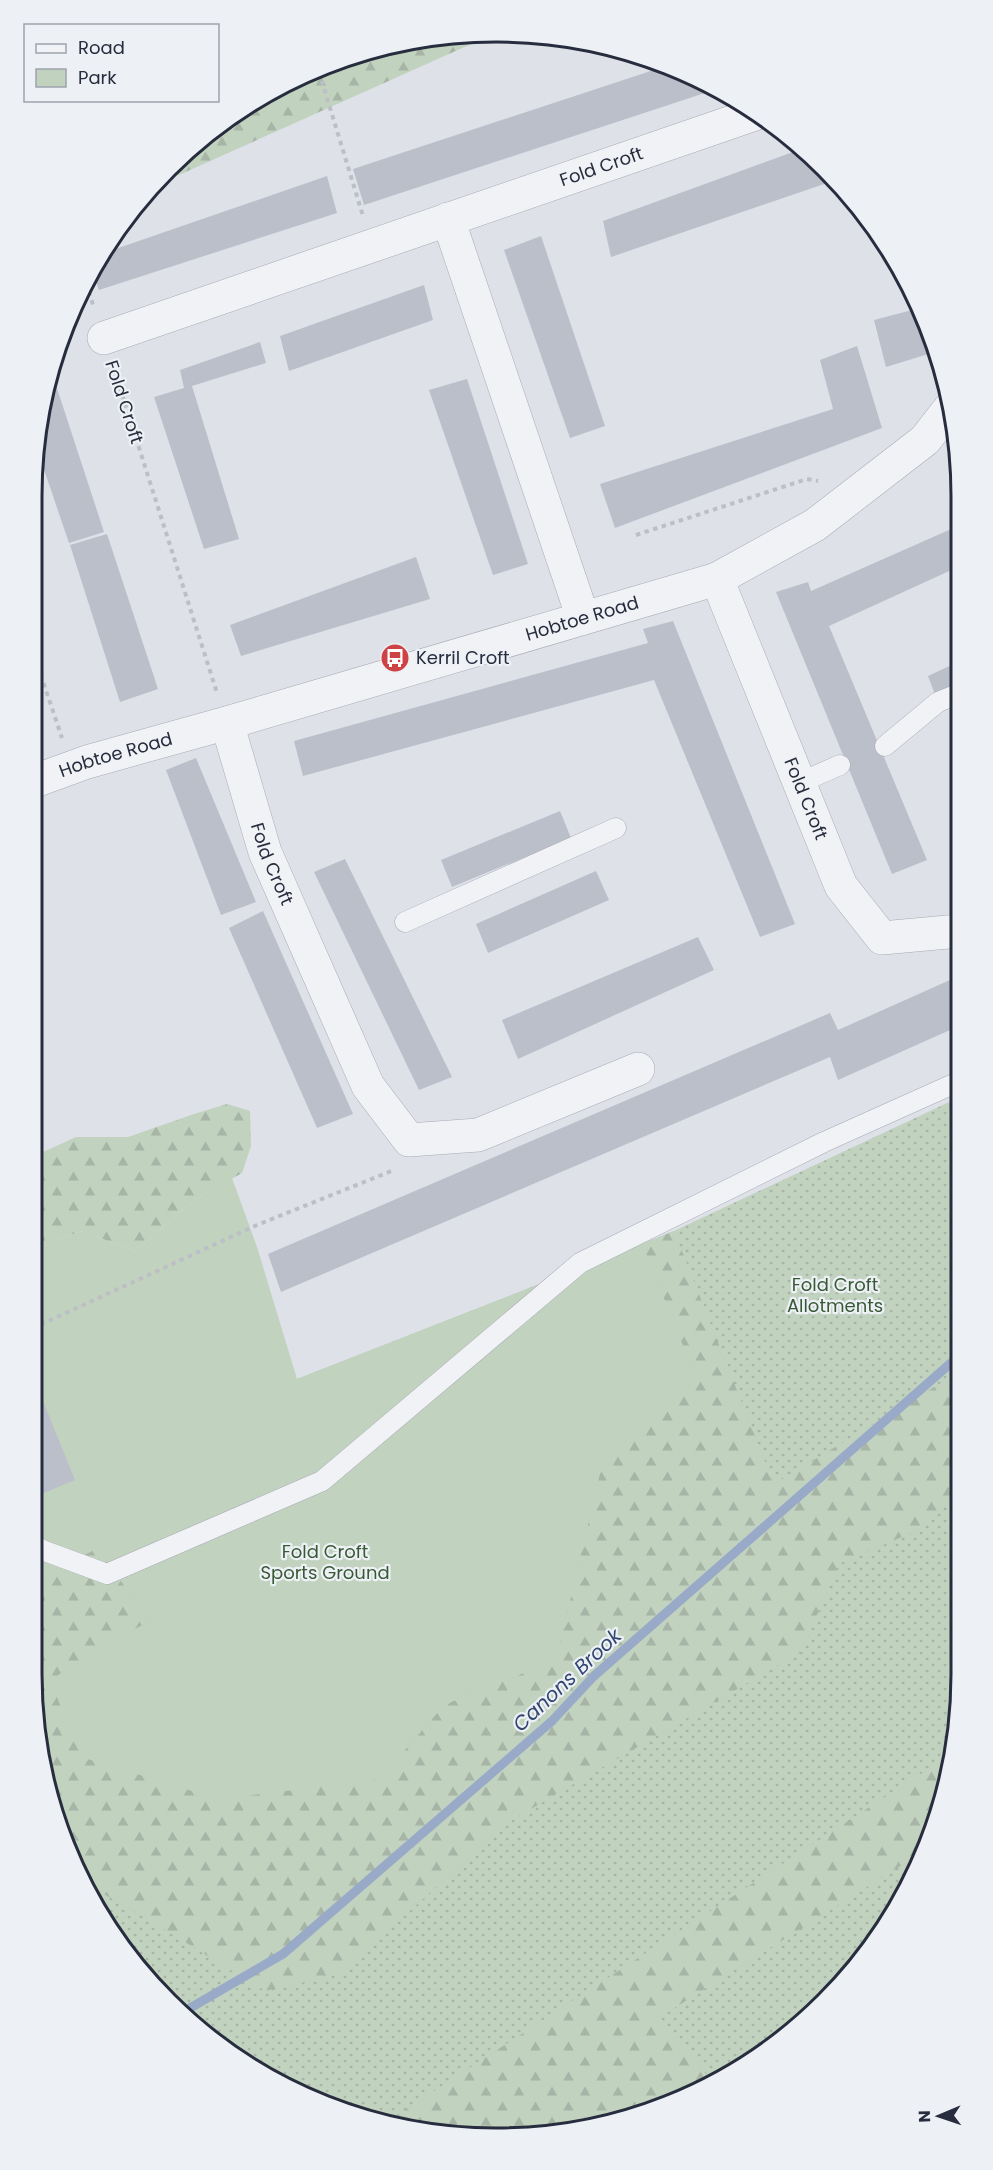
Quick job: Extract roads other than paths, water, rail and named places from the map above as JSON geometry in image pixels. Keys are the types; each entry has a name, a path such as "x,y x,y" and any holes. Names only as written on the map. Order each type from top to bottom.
{"street":[{"name":"Fold Croft","path":"104,338 746,117"},
{"path":"448,219 583,618"},
{"name":"Hobtoe Road","path":"42,778 72,767 717,579 815,525 925,440 943,416"},
{"name":"Fold Croft","path":"717,579 841,886 882,938 951,933"},
{"name":"Fold Croft","path":"227,723 269,862 368,1086 409,1140 478,1135 638,1069"}],"lane":[{"path":"885,746 938,702 951,697"},
{"path":"799,783 840,765"},
{"path":"405,922 616,828"},
{"path":"42,1550 107,1574 322,1481 580,1263 824,1142 951,1085"}],"waterway":[{"name":"Canons Brook","path":"190,2008 283,1954 552,1721 594,1676 951,1363"}],"place":[{"name":"Kerril Croft","path":"395,658"}],"park label":[{"name":"Fold Croft Allotments","path":"835,1295"},
{"name":"Fold Croft Sports Ground","path":"325,1562"}]}
